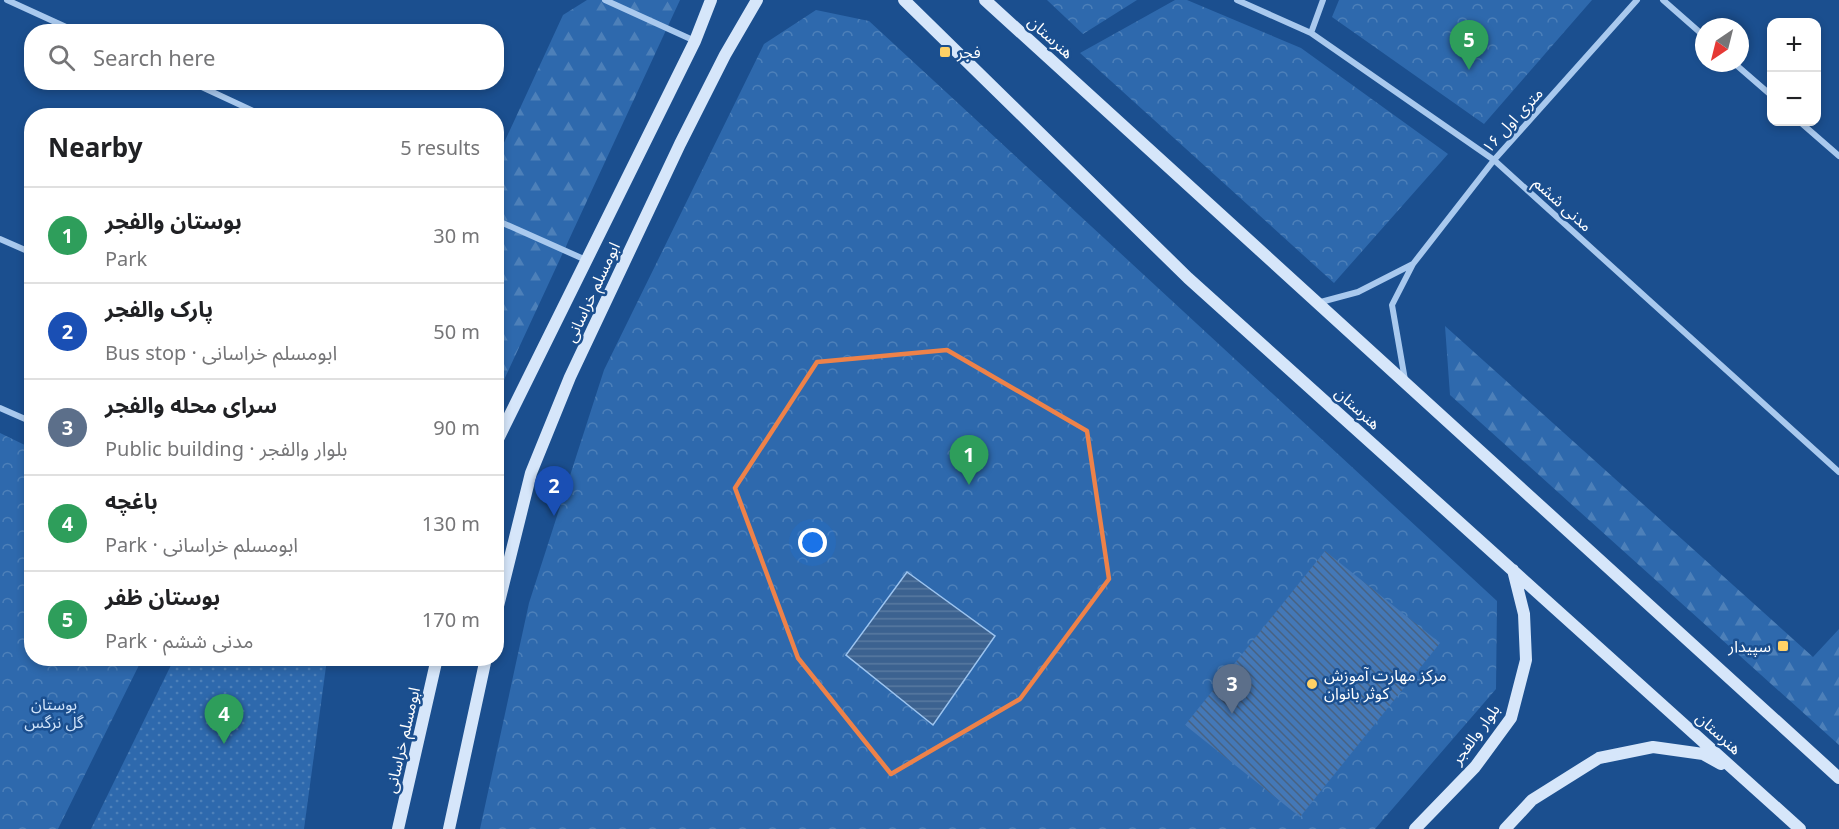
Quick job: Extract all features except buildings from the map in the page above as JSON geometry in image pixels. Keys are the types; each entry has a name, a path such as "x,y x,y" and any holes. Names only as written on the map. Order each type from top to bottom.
{"main road":[{"name":"ابومسلم خراسانی","path":"504,427 695,41 711,0"},
{"name":"ابومسلم خراسانی","path":"504,582 531,473 570,376 680,144 725,55 757,0"},
{"name":"هنرستان","path":"904,0 1188,278 1800,829"},
{"name":"هنرستان","path":"985,0 1839,778"},
{"name":"بلوار والفجر","path":"1415,829 1474,767 1511,718 1526,660 1524,614 1513,570"},
{"name":"ابومسلم خراسانی","path":"398,829 435,666"},
{"path":"449,829 484,666"},
{"path":"1505,829 1532,800 1599,758 1653,747 1703,754 1742,776"}],"street":[{"path":"7,0 60,24"},
{"path":"605,0 695,41"},
{"name":"مدنی ششم","path":"1237,0 1311,33 1494,160 1839,472"},
{"path":"1311,33 1323,0"},
{"name":"۱۶ متری اول","path":"1406,384 1392,305 1413,264 1494,160 1637,0"},
{"path":"1663,0 1695,28"},
{"path":"1744,72 1767,92"},
{"path":"208,90 247,108"},
{"path":"1805,126 1839,156"},
{"path":"504,224 587,261"},
{"path":"0,239 24,250"},
{"name":"۱۶ متری اول","path":"1317,303 1358,292 1413,264"},
{"path":"0,408 24,418"}],"highlighted area":[{"path":"947,350 1087,431 1109,579 1020,699 891,774 798,658 735,488 817,362"}],"green space":[{"path":"587,0 680,0 504,380 504,143 563,15"},
{"path":"1047,0 1137,0 1083,34"},
{"path":"1175,0 1187,0 1301,48 1448,154 1334,283 1080,53"},
{"path":"1339,0 1592,0 1484,124 1332,17"},
{"path":"816,10 869,21 1497,601 1496,689 1375,829 480,829 529,603 604,370 764,44"},
{"path":"1445,326 1813,657 1839,629 1839,745 1450,395"},
{"name":"بوستان گل نرگس","path":"0,433 24,445 24,666 139,666 58,829 0,829"},
{"path":"171,666 326,666 304,829 91,829"}],"shaded area":[{"path":"907,572 995,636 933,725 846,655"}],"place":[{"name":"فجر","path":"945,52"},
{"name":"بوستان ظفر","path":"1469,70"},
{"name":"بوستان والفجر","path":"969,485"},
{"name":"پارک والفجر","path":"554,516"},
{"name":"سپیدار","path":"1783,646"},
{"name":"مرکز مهارت آموزش کوثر بانوان","path":"1312,684"},
{"name":"سرای محله والفجر","path":"1232,714"},
{"name":"باغچه","path":"224,744"}]}
